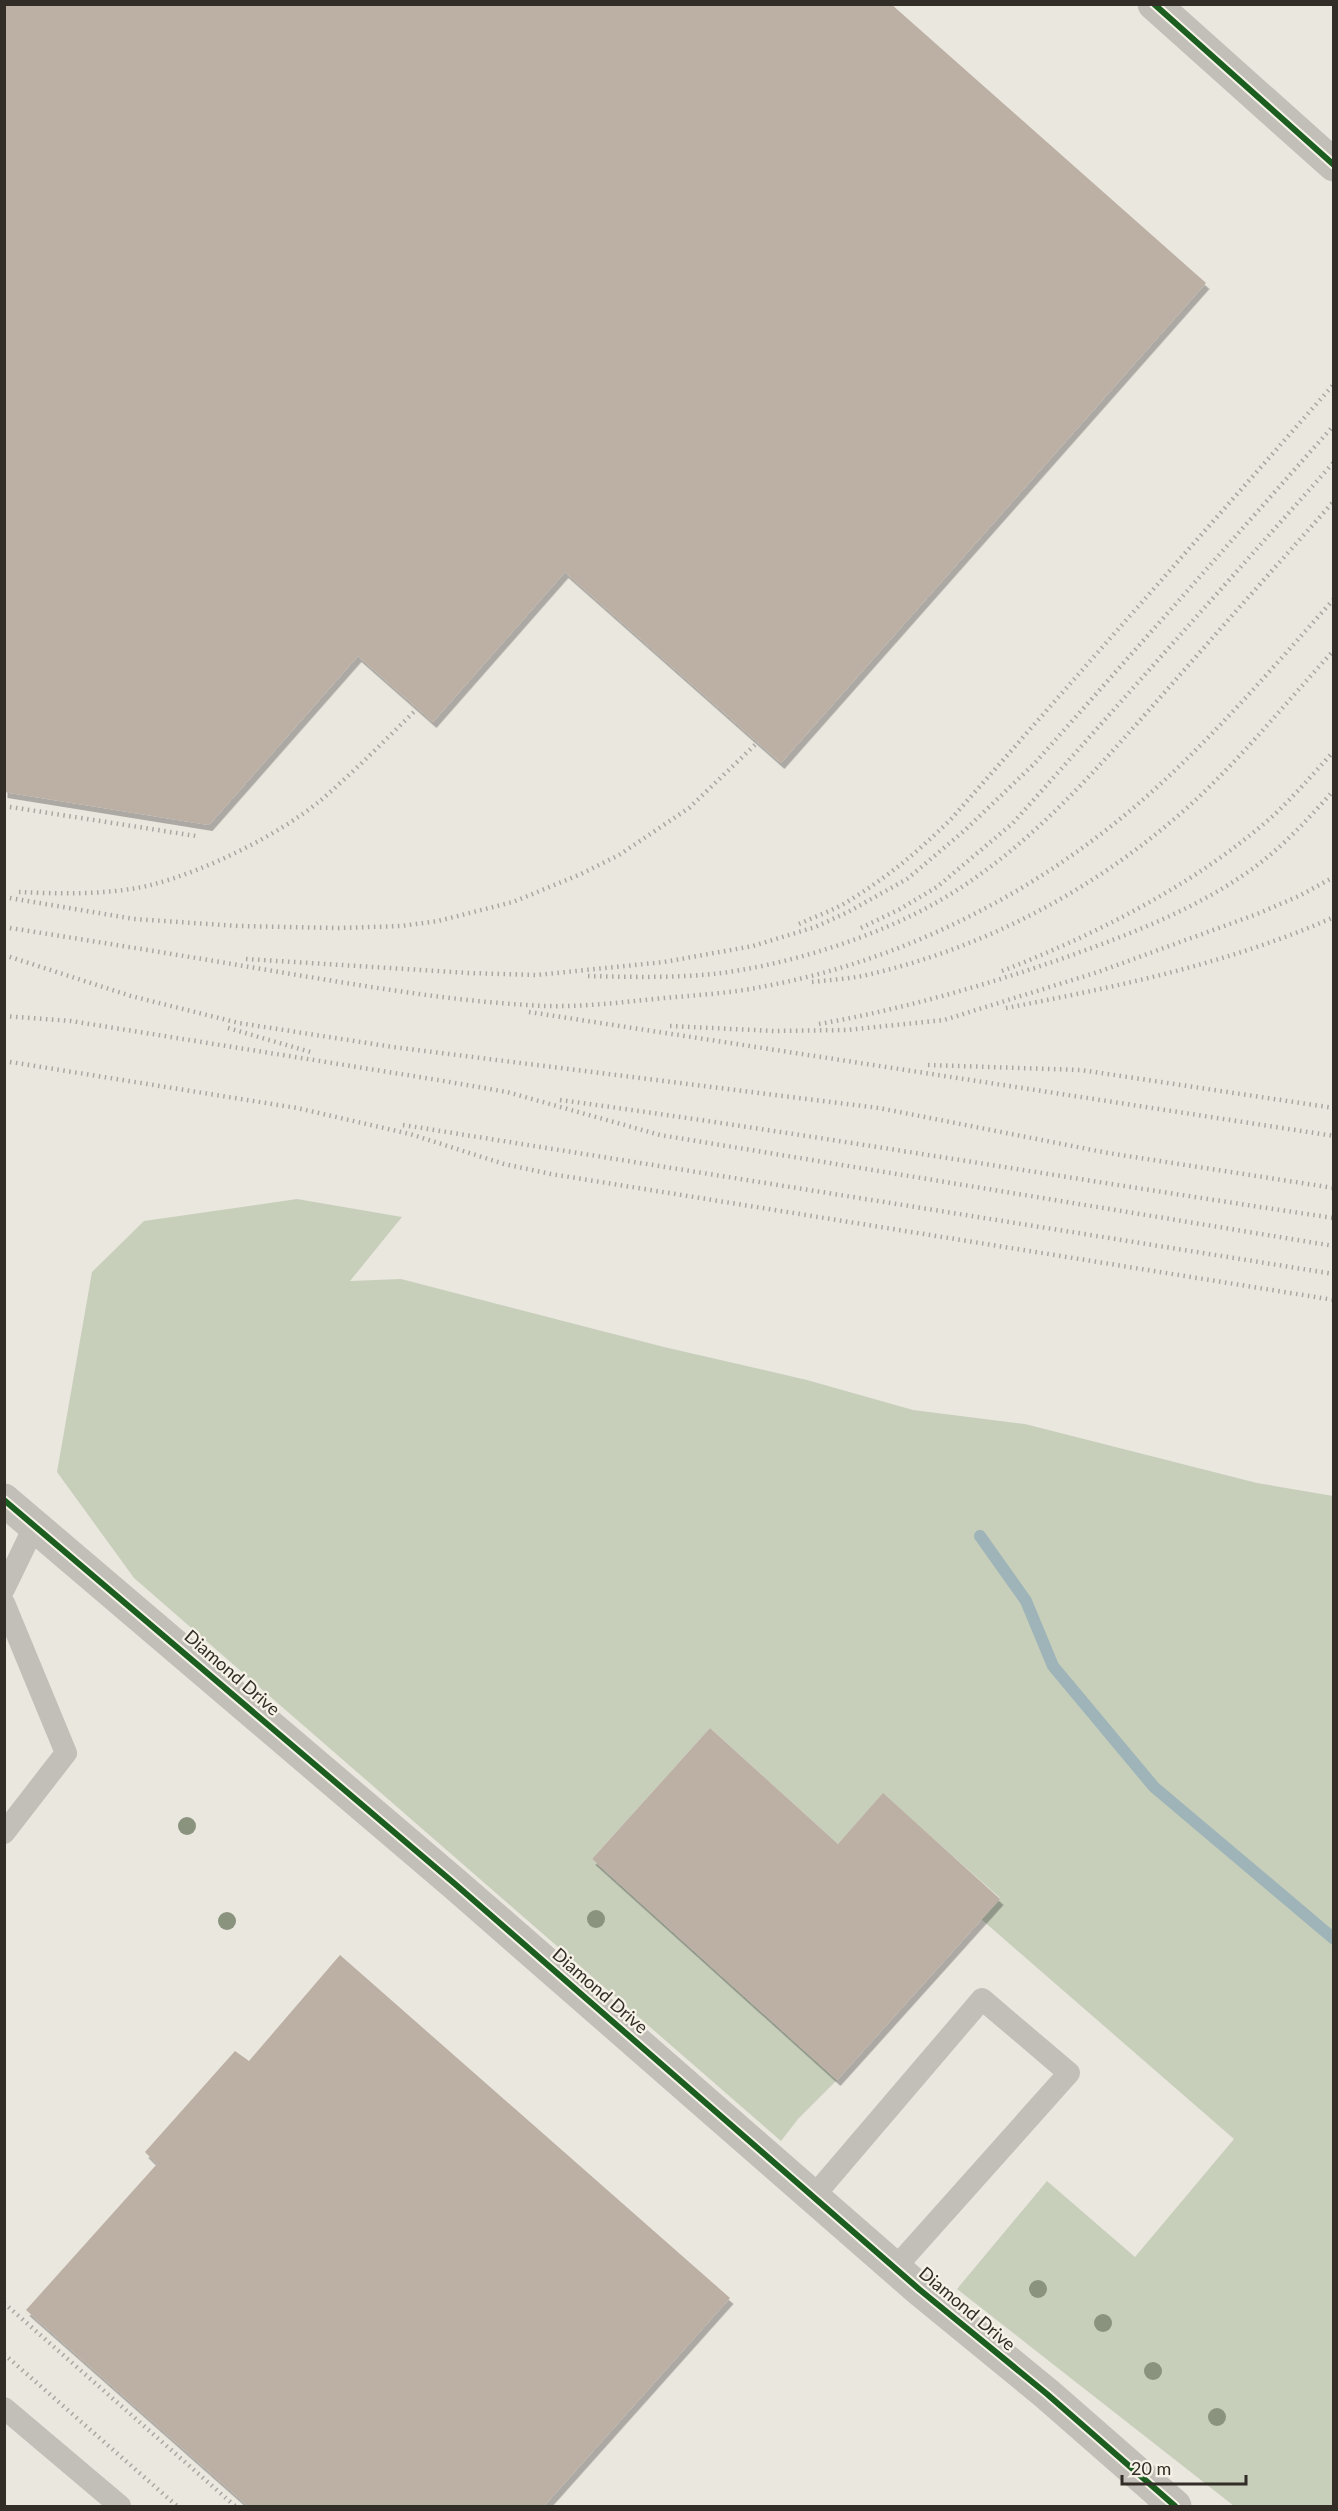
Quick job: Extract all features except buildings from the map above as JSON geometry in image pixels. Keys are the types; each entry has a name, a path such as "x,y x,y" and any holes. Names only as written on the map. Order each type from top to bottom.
{"street":[{"path":"1154,4 1334,165"},
{"name":"Diamond Drive","path":"4,1500 455,1884 895,2268 1047,2394 1175,2506"}],"lane":[{"path":"4,1589 35,1526"},
{"path":"4,1603 66,1753 4,1833"},
{"path":"813,2197 982,1999 1069,2073 895,2268"},
{"path":"4,2408 120,2506"}],"green space":[{"path":"297,1199 402,1217 350,1281 401,1279 664,1347 807,1380 913,1410 1025,1424 1257,1483 1333,1496 1333,2506 1234,2506 957,2289 1047,2181 1135,2257 1234,2139 981,1919 1000,1898 883,1794 838,1844 710,1728 592,1859 837,2080 798,2119 781,2141 134,1578 57,1472 92,1272 144,1221"}],"waterway":[{"path":"980,1536 1026,1601 1053,1666 1154,1787 1334,1939"}],"railway":[{"path":"799,924 844,904 878,882 916,852 952,818 1334,384"},
{"path":"246,959 537,975 664,962 753,946 815,927 848,912 907,879 964,831 1035,763 1334,425"},
{"path":"861,928 937,887 1013,823 1334,462"},
{"path":"588,976 667,977 713,974 800,957 888,926 939,901 972,880 1032,833 1087,779 1334,501"},
{"path":"4,927 371,987 511,1004 561,1006 619,1003 715,994 808,977 891,951 971,916 1010,895 1082,848 1117,821 1184,762 1215,731 1334,599"},
{"path":"812,982 862,976 909,964 955,948 1001,930 1087,883 1166,826 1202,794 1334,650"},
{"path":"19,892 119,891 172,879 217,861 263,839 304,813 346,778 417,709"},
{"path":"4,897 134,919 238,926 339,928 401,926 438,921 513,902 581,874 619,855 689,808 758,742"},
{"path":"1002,971 1074,941 1110,923 1145,905 1213,863 1274,815 1334,751"},
{"path":"819,1024 912,1004 1003,978 1089,949 1161,920 1208,897 1252,869 1295,832 1334,790"},
{"path":"4,806 196,836"},
{"path":"670,1026 774,1031 847,1030 944,1020 1098,972 1257,914 1299,896 1334,877"},
{"path":"1006,1008 1173,972 1255,948 1334,917"},
{"path":"4,955 131,996 239,1023 393,1047 879,1108 1108,1153 1334,1188"},
{"path":"529,1012 1334,1136"},
{"path":"4,1016 71,1021 438,1080 507,1092 660,1135 1334,1246"},
{"path":"228,1028 314,1053"},
{"path":"4,1061 297,1108 410,1134 504,1164 551,1174 1334,1300"},
{"path":"928,1065 1081,1070 1334,1108"},
{"path":"560,1100 1334,1218"},
{"path":"403,1125 1334,1274"},
{"path":"4,2303 235,2506"},
{"path":"4,2354 177,2506"}],"cycle path":[{"path":"1154,4 1334,165"},
{"path":"4,1500 455,1884 920,2290 1047,2394 1175,2506"}]}
